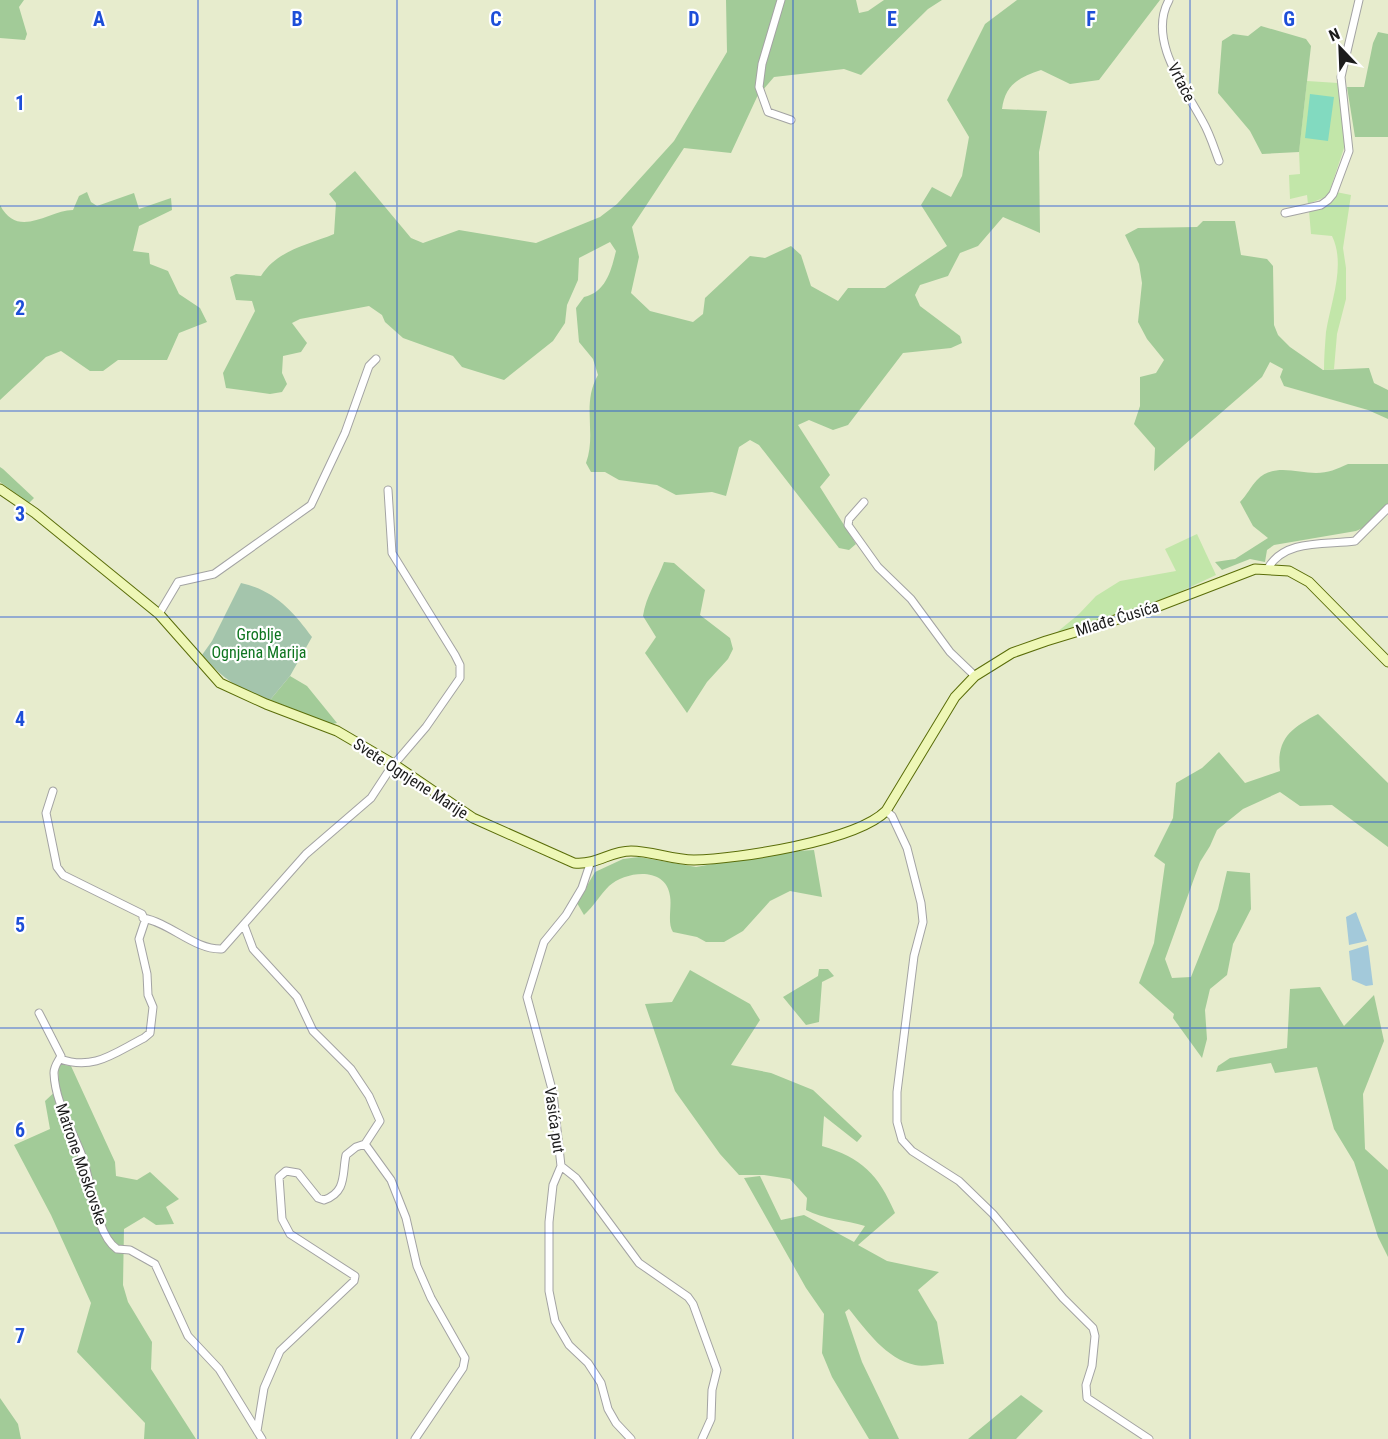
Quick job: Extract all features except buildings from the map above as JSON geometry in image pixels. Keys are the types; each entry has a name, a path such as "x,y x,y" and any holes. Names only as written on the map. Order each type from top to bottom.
{"street":[{"path":"781,0 762,64 759,87 768,112 791,120"},
{"name":"Vrtače","path":"1168,0 1164,8 1162,25 1173,72 1204,123 1219,161"},
{"path":"1286,213 1321,205 1328,200 1333,194 1349,150 1341,77 1359,0"},
{"path":"159,614 178,582 214,574 311,505 345,433 369,366 376,360"},
{"name":"Svete Ognjene Marije","path":"0,489 35,513 159,614 220,682 266,704 337,730 395,765 473,818 561,858 590,864"},
{"path":"143,918 160,922 214,950 222,949 306,854 371,798 426,727 460,678 461,672 455,655 392,553 388,490"},
{"path":"864,502 849,519 848,525 878,567 911,599 950,652 975,676"},
{"path":"1268,568 1278,555 1301,546 1355,542 1388,508"},
{"name":"Mlađe Ćusića","path":"885,811 955,697 975,676 1012,654 1046,641 1151,609 1238,574 1268,568 1289,571 1309,582 1388,662"},
{"path":"53,791 46,813 57,867 68,879 142,914 145,921 139,939 147,974 148,995 153,1007 150,1033 89,1064 76,1065 60,1059"},
{"path":"590,864 629,851 694,860 798,847 875,822 885,811 892,816 908,848 921,903 923,922 914,956 897,1092 897,1122 902,1140 912,1151 959,1181 993,1214 1063,1298 1093,1328 1095,1336 1092,1366 1086,1385 1087,1398 1149,1439"},
{"name":"Vasića put","path":"590,864 582,888 566,915 544,942 527,997 553,1093 561,1166 554,1185 549,1222 549,1291 555,1321 568,1345 588,1364 601,1383 608,1409 616,1423 631,1439"},
{"path":"244,925 253,949 297,997 310,1026 351,1069 369,1096 380,1121 365,1144 356,1147 346,1155 343,1185 328,1199 318,1198 298,1173 286,1171 279,1178 282,1219 290,1233 355,1276 354,1281 327,1309 280,1351 264,1388 257,1431"},
{"name":"Matrone Moskovske","path":"39,1013 61,1056 54,1073 59,1102 82,1157 90,1194 109,1240 117,1249 130,1250 155,1264 188,1336 219,1369 262,1439"},
{"path":"365,1144 391,1180 406,1218 417,1266 431,1298 465,1358 463,1368 415,1439"},
{"path":"561,1166 576,1178 639,1263 688,1297 693,1304 717,1370 712,1390 711,1419 702,1439"}],"green space":[{"path":"0,0 1388,0 1388,1439 0,1439"},
{"path":"0,0 24,0 19,7 27,34 25,40 0,38"},
{"path":"726,0 856,0 859,13 868,11 884,0 942,0 928,9 861,75 844,69 774,77 757,97 731,153 684,148 632,227 639,257 631,293 650,311 693,322 703,314 705,298 750,256 765,258 791,246 801,255 811,286 838,301 848,288 885,288 947,246 921,205 932,187 951,197 962,176 969,137 947,100 985,24 1017,0 1160,0 1099,80 1070,84 1041,70 1014,83 1006,94 1002,109 1047,111 1039,152 1040,233 1003,217 978,246 960,253 948,276 920,285 915,295 920,306 960,336 962,343 951,348 903,353 848,425 833,430 809,420 798,425 830,475 820,487 856,544 849,550 839,548 759,445 750,440 739,447 726,496 712,492 676,495 657,485 619,480 605,472 591,472 586,463 590,441 590,397 598,375 593,359 579,342 576,308 584,297 598,291 606,280 616,251 610,242 579,258 578,280 567,305 565,323 553,341 504,380 462,367 453,356 403,338 385,322 382,315 369,306 300,319 292,323 307,343 301,352 283,356 282,373 287,384 282,392 270,394 226,388 223,373 255,311 252,301 236,300 230,277 236,274 261,276 284,254 334,234 336,203 329,194 355,171 411,238 423,243 459,230 536,243 600,217 617,204 674,141 727,52"},
{"path":"1261,26 1306,39 1311,46 1299,152 1262,154 1250,131 1218,93 1222,41 1233,34 1248,36"},
{"path":"1378,32 1388,34 1388,137 1355,137 1347,87 1364,87 1373,43"},
{"path":"1307,81 1338,83 1345,136 1344,148 1328,196 1308,204 1307,195 1290,199 1289,175 1300,174 1299,151"},
{"path":"1310,94 1334,97 1328,141 1305,138"},
{"path":"87,192 91,202 97,206 134,193 139,209 171,198 172,210 139,226 133,251 149,253 150,264 168,271 179,294 200,308 207,322 179,333 167,360 118,360 103,371 90,371 61,351 46,357 0,400 0,205 7,215 16,221 34,221 73,210 79,196"},
{"path":"1336,192 1351,195 1343,248 1346,268 1346,299 1337,334 1334,369 1324,370 1326,332 1338,271 1338,259 1332,236 1311,234 1309,211 1322,209"},
{"path":"1203,221 1235,221 1241,255 1267,259 1273,266 1274,325 1278,335 1290,347 1323,370 1369,368 1374,383 1388,390 1388,419 1368,410 1284,386 1280,377 1283,369 1270,362 1262,377 1154,471 1155,448 1134,424 1140,406 1140,377 1156,373 1164,360 1147,339 1138,322 1142,283 1139,264 1125,235 1138,228 1197,227"},
{"path":"1348,464 1388,464 1388,505 1365,527 1356,531 1274,545 1267,550 1265,562 1250,559 1222,570 1215,562 1235,559 1268,538 1253,526 1240,502 1263,475 1278,470 1325,472"},
{"path":"0,467 34,498 29,503 0,482"},
{"path":"1197,534 1216,575 1152,605 1056,633 1096,596 1120,581 1176,571 1165,549"},
{"path":"664,562 674,563 705,590 700,615 730,638 733,649 728,659 707,682 687,713 645,653 656,637 643,616 644,609"},
{"name":"Groblje Ognjena Marija","path":"241,583 273,596 290,610 312,637 290,676 270,700 233,683 202,655 212,641"},
{"path":"290,676 307,686 337,723 332,724 270,700"},
{"path":"1318,714 1388,783 1388,847 1332,805 1300,806 1280,792 1243,809 1217,830 1200,862 1165,959 1172,978 1191,977 1218,909 1227,871 1250,873 1251,909 1233,944 1227,975 1210,989 1205,1010 1207,1039 1202,1058 1173,1018 1174,1014 1139,983 1154,943 1165,864 1154,856 1173,818 1176,783 1202,768 1219,752 1245,783 1280,771 1280,751 1287,736 1300,724"},
{"path":"814,850 822,897 790,891 770,901 743,931 724,942 706,942 697,937 673,932 670,924 670,896 667,886 653,876 635,875 616,881 584,915 577,903 595,872 623,859 639,857 696,867 779,852"},
{"path":"819,969 828,969 834,976 822,982 819,1022 806,1025 783,997 818,976"},
{"path":"690,970 750,1004 760,1020 731,1065 771,1073 813,1090 862,1136 857,1142 824,1116 822,1146 848,1156 867,1169 889,1199 895,1213 858,1245 887,1261 939,1272 918,1290 937,1322 944,1364 918,1366 895,1357 878,1343 849,1309 845,1312 862,1362 899,1439 869,1439 832,1377 822,1353 824,1314 806,1288 744,1178 760,1176 781,1220 804,1215 854,1242 865,1226 806,1210 807,1198 790,1179 764,1175 739,1175 720,1154 675,1091 645,1004 672,1002"},
{"path":"1320,987 1344,1026 1374,995 1384,1041 1363,1094 1365,1149 1388,1170 1388,1257 1378,1237 1354,1162 1334,1129 1317,1067 1275,1073 1271,1063 1216,1072 1218,1066 1230,1058 1287,1048 1290,989"},
{"path":"58,1064 71,1066 115,1162 116,1176 137,1180 150,1172 179,1199 166,1207 174,1224 156,1225 144,1217 124,1229 123,1285 128,1302 152,1342 151,1369 196,1439 144,1439 145,1423 77,1352 91,1303 51,1215 14,1145 50,1129 45,1101 59,1088"},
{"path":"1021,1395 1043,1411 1016,1439 968,1439"},
{"path":"0,1398 18,1424 21,1439 0,1439"}],"water":[{"path":"1356,912 1367,941 1349,945 1346,917"},
{"path":"1368,945 1373,985 1366,986 1352,980 1349,951"}]}
